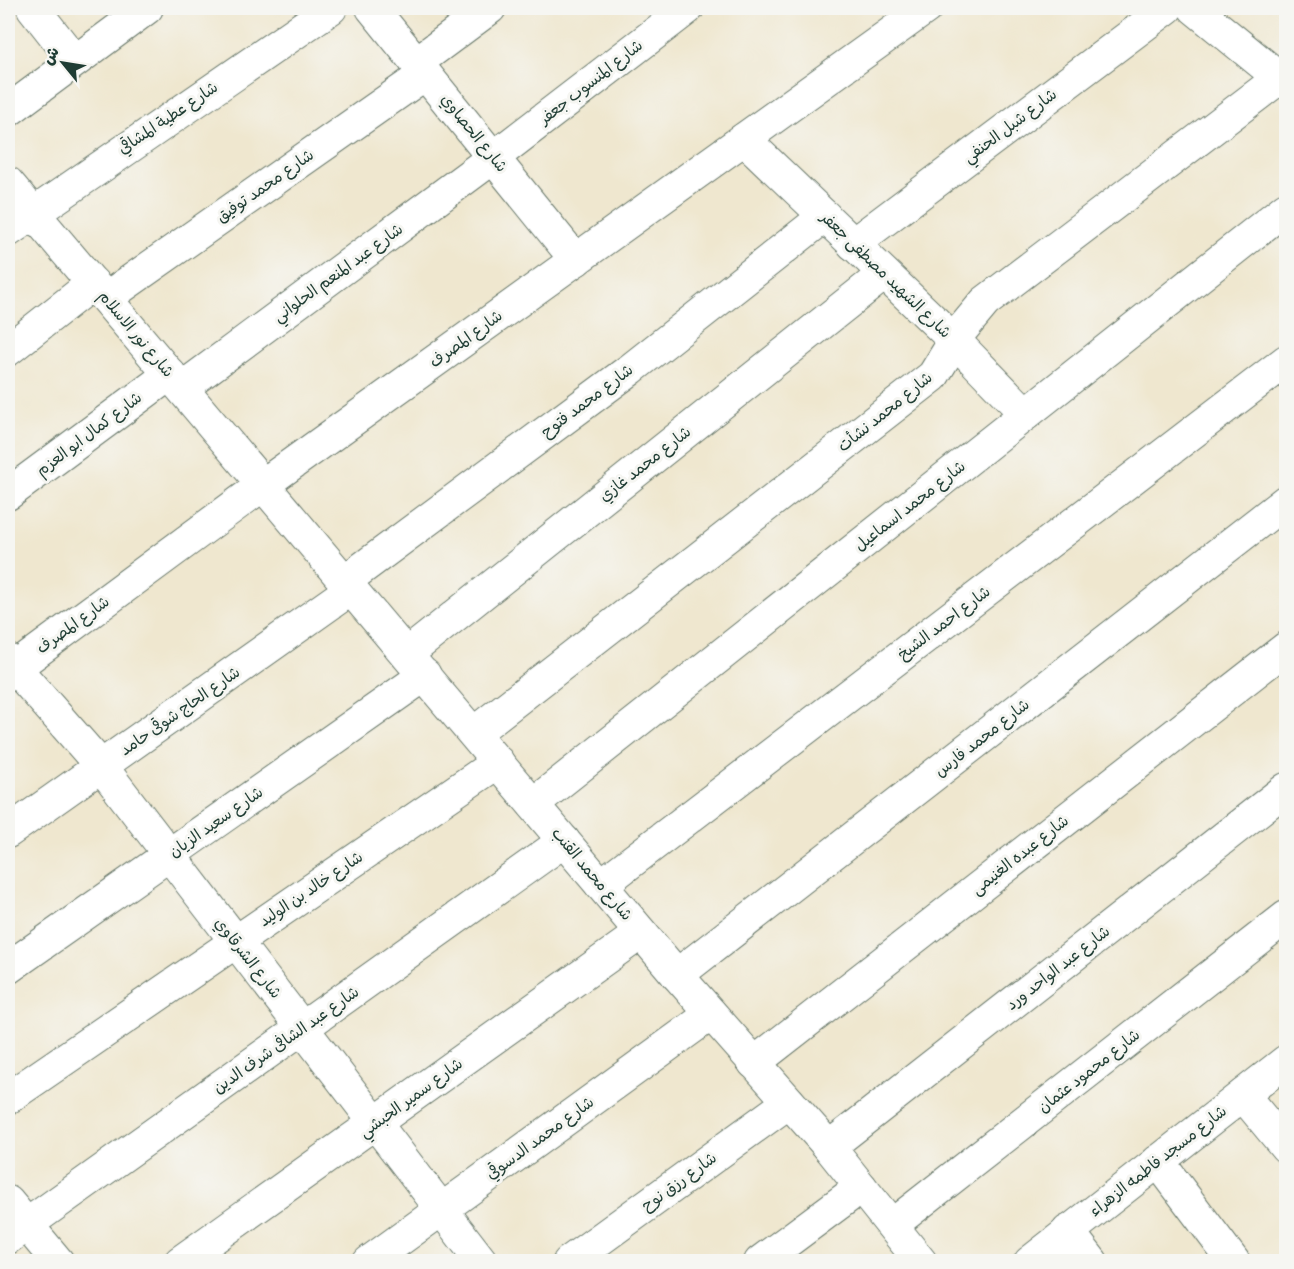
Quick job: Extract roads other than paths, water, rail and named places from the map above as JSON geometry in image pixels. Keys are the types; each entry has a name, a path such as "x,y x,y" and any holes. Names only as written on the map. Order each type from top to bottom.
{"street":[{"path":"33,8 74,60"},
{"path":"8,111 147,8"},
{"name":"شارع عطية المشاقي","path":"8,231 32,212 331,8"},
{"name":"شارع الحصاوي","path":"372,8 576,260"},
{"name":"شارع محمد توفيق","path":"8,350 99,291 420,68 490,8"},
{"name":"شارع المنسوب جعفر","path":"494,158 688,8"},
{"name":"شارع المصرف","path":"10,667 926,8"},
{"name":"شارع شبل الحنفي","path":"854,244 1167,8"},
{"path":"1194,8 1285,78"},
{"name":"شارع محمد نشأت","path":"474,734 933,376 967,322 985,302 1285,78"},
{"name":"شارع الشهيد مصطفى جعفر","path":"744,139 955,341 1026,414"},
{"name":"شارع عبد المنعم الحلواني","path":"176,381 494,158"},
{"name":"شارع نور الاسلام","path":"8,183 264,484"},
{"name":"شارع محمد اسماعيل","path":"533,804 1287,207"},
{"name":"شارع محمد فتوح","path":"348,585 631,369 825,216"},
{"name":"شارع محمد غازي","path":"416,665 884,274"},
{"name":"شارع احمد الشيخ","path":"601,885 1287,361"},
{"name":"شارع كمال ابو العزم","path":"8,494 176,381"},
{"name":"شارع محمد القنب","path":"264,484 676,975 829,1147 921,1262"},
{"name":"شارع محمد فارس","path":"676,975 1287,501"},
{"name":"شارع الحاج شوقى حامد","path":"8,832 348,585"},
{"name":"شارع عبده الغنيمى","path":"754,1062 1287,648"},
{"name":"شارع سعيد الزيان","path":"8,968 169,854 416,665"},
{"name":"شارع الشرقاوي","path":"10,667 101,766 482,1262"},
{"name":"شارع خالد بن الوليد","path":"8,1098 235,940 498,762"},
{"name":"شارع عبد الواحد ورد","path":"829,1147 1287,789"},
{"name":"شارع عبد الشافى شرف الدين","path":"14,1221 302,1028 564,841"},
{"name":"شارع محمود عثمان","path":"892,1225 1287,916"},
{"name":"شارع سمير الحبشي","path":"180,1262 641,933"},
{"name":"شارع محمد الدسوقي","path":"369,1262 711,1014"},
{"name":"شارع مسجد فاطمه الزهراء","path":"1030,1262 1287,1061"},
{"path":"1243,1095 1287,1147"},
{"name":"شارع رزق نوح","path":"569,1262 789,1102"},
{"path":"1158,1161 1234,1262"},
{"path":"760,1262 861,1187"},
{"path":"14,1221 58,1262"},
{"path":"1068,1231 1092,1262"}]}
